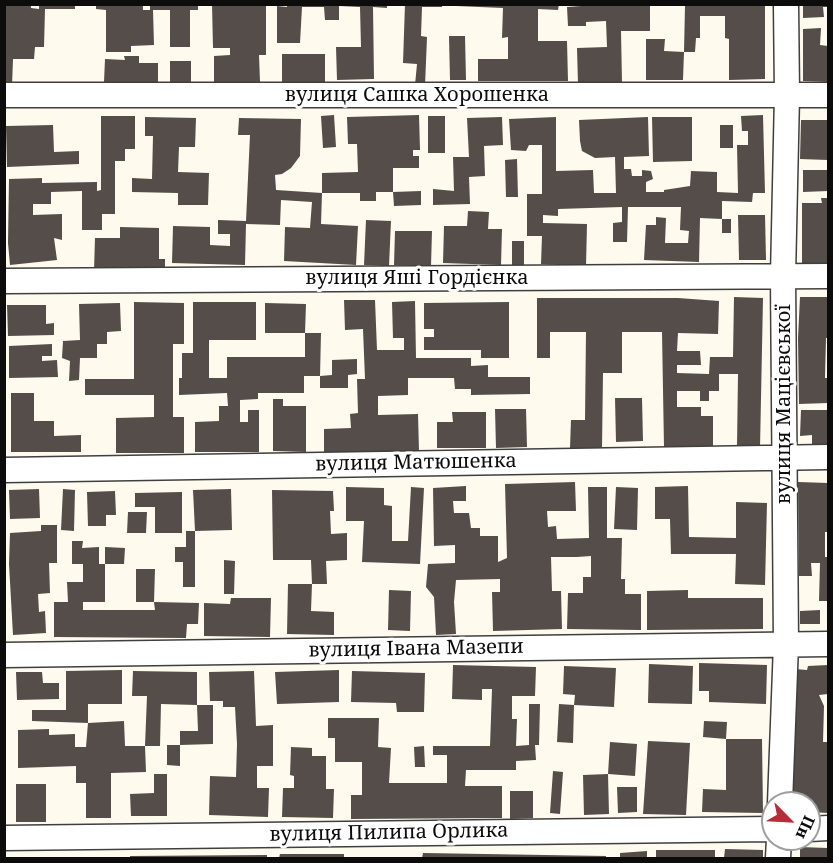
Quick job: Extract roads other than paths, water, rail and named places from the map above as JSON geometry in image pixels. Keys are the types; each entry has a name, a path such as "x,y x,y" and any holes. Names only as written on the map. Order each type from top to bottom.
{"street":[{"name":"вулиця Мацієвської","path":"780,791 786,644 783,276 787,95 786,4"},
{"name":"вулиця Сашка Хорошенка","path":"4,95 828,95"},
{"name":"вулиця Яші Гордієнка","path":"4,280 828,276"},
{"name":"вулиця Матюшенка","path":"4,470 828,457"},
{"name":"вулиця Івана Мазепи","path":"4,655 828,644"},
{"name":"вулиця Пилипа Орлика","path":"4,838 761,829"}],"tram line":[{"path":"4,777 4,798"}]}
